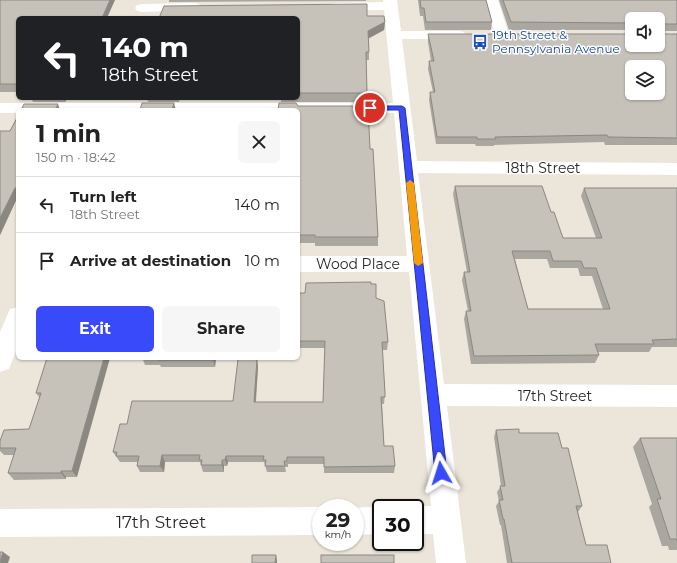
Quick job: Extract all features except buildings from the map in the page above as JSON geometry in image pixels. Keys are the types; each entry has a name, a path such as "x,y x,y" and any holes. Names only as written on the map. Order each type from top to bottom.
{"street":[{"path":"491,0 502,35"},
{"path":"321,7 391,3 451,563"},
{"path":"141,9 204,7"},
{"path":"395,35 471,35"},
{"path":"487,35 517,35"},
{"path":"0,108 101,105 402,108"},
{"name":"18th Street","path":"408,167 677,169"},
{"name":"Wood Place","path":"300,264 419,264"},
{"path":"0,362 16,321"},
{"name":"17th Street","path":"433,395 677,396"},
{"path":"424,520 446,520"},
{"name":"17th Street","path":"0,523 312,521"}],"slow traffic":[{"path":"410,183 418,263"}],"place":[{"name":"19th Street & Pennsylvania Avenue","path":"480,42"}],"route":[{"path":"370,108 402,108 441,473"}]}
